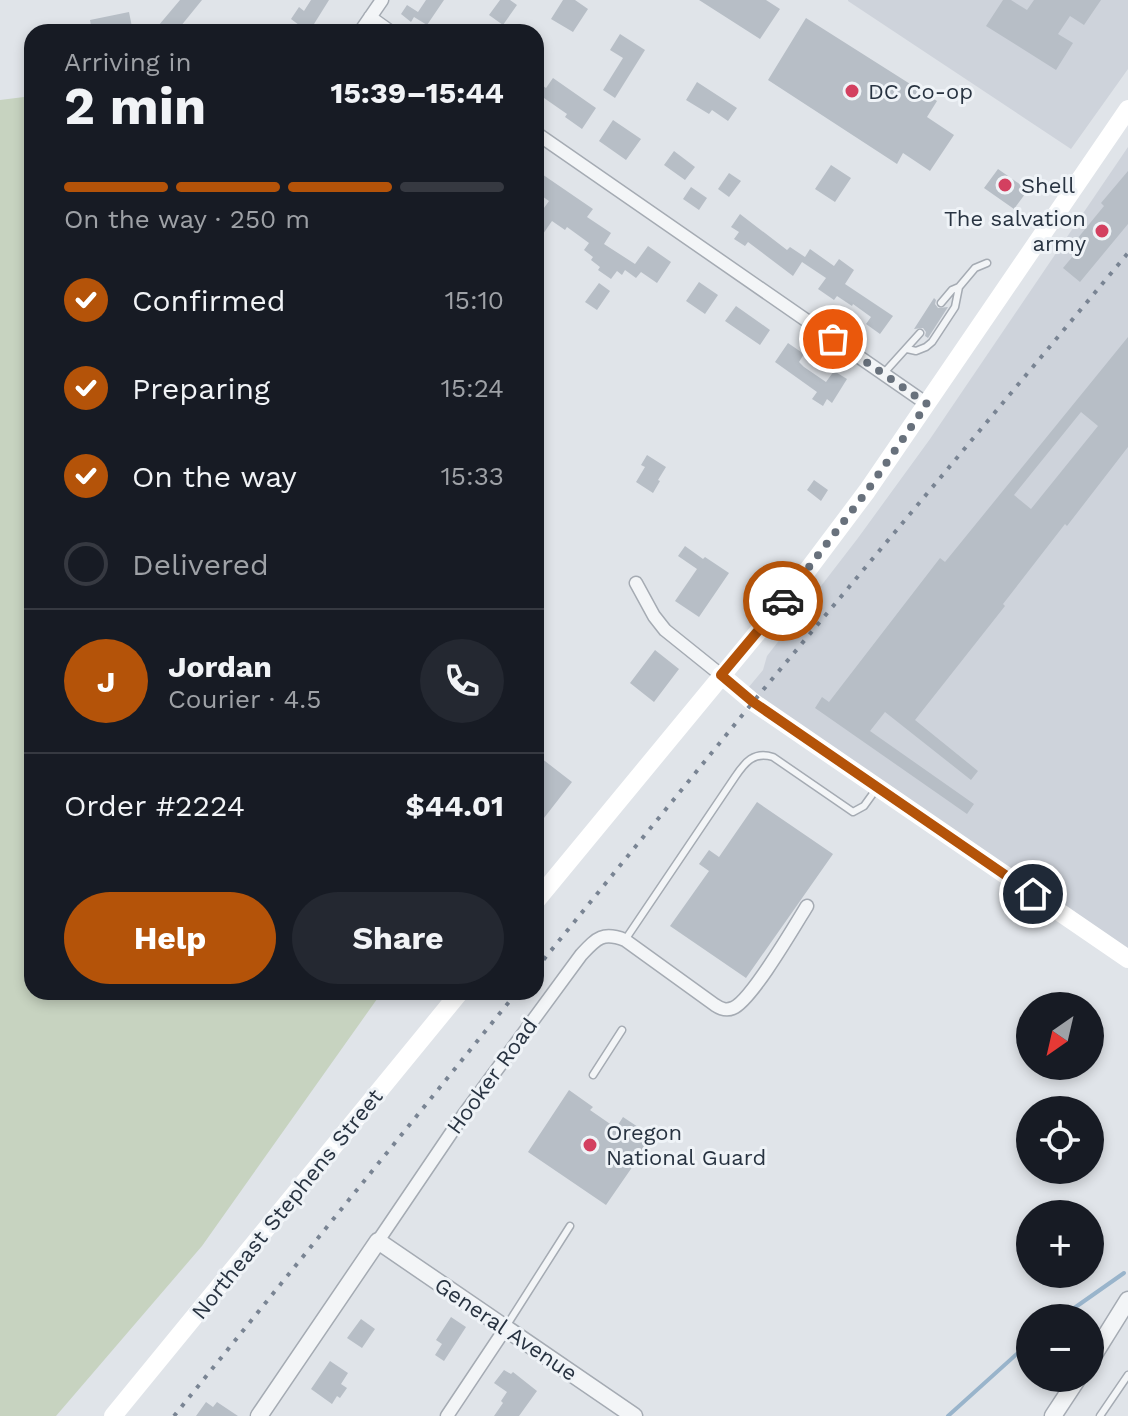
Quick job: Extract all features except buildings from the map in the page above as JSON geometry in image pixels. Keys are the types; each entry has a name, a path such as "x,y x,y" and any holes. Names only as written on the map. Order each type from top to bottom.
{"main road":[{"path":"544,891 795,587 867,491 1128,109"},
{"path":"721,675 753,702 1128,959"},
{"name":"Northeast Stephens Street","path":"113,1416 453,1000"}],"street":[{"path":"365,24 382,0"},
{"path":"370,17 380,24"},
{"path":"544,139 927,404"},
{"path":"636,583 665,630 721,675"},
{"path":"625,940 715,1005 723,1010 731,1009 748,996 807,906"},
{"name":"Hooker Road","path":"259,1416 462,1117 581,955 604,935 625,940"},
{"name":"General Avenue","path":"378,1241 634,1416"},
{"path":"1104,1339 1128,1301"},
{"path":"447,1416 505,1329"},
{"path":"1053,1416 1069,1392"}],"lane":[{"path":"941,303 975,268 987,263"},
{"path":"907,349 916,351 932,342 955,307 959,287"},
{"path":"883,374 920,333"},
{"path":"625,940 750,758 773,757 853,812 864,806 878,788"},
{"path":"593,1075 622,1030"},
{"path":"505,1329 570,1226"},
{"path":"1100,1416 1128,1375"}],"shaded area":[{"path":"848,0 1128,0 1128,69 1071,149"},
{"path":"1128,147 1128,955 743,694 763,670 767,656 930,439"}],"green space":[{"path":"24,97 24,1000 376,1000 202,1246 56,1416 0,1416 0,100"}],"waterway":[{"path":"1080,1304 1124,1273"},
{"path":"948,1416 1016,1355"}],"railway":[{"path":"544,959 753,702 1128,253"},
{"path":"174,1416 511,1000"}],"way so far":[{"path":"783,601 867,491 927,404 833,339"}],"place":[{"name":"DC Co-op","path":"852,91"},
{"name":"Shell","path":"1005,185"},
{"name":"The salvation army","path":"1102,231"},
{"name":"Oregon National Guard","path":"590,1145"}],"route":[{"path":"783,601 721,675 753,702 1033,894"}]}
